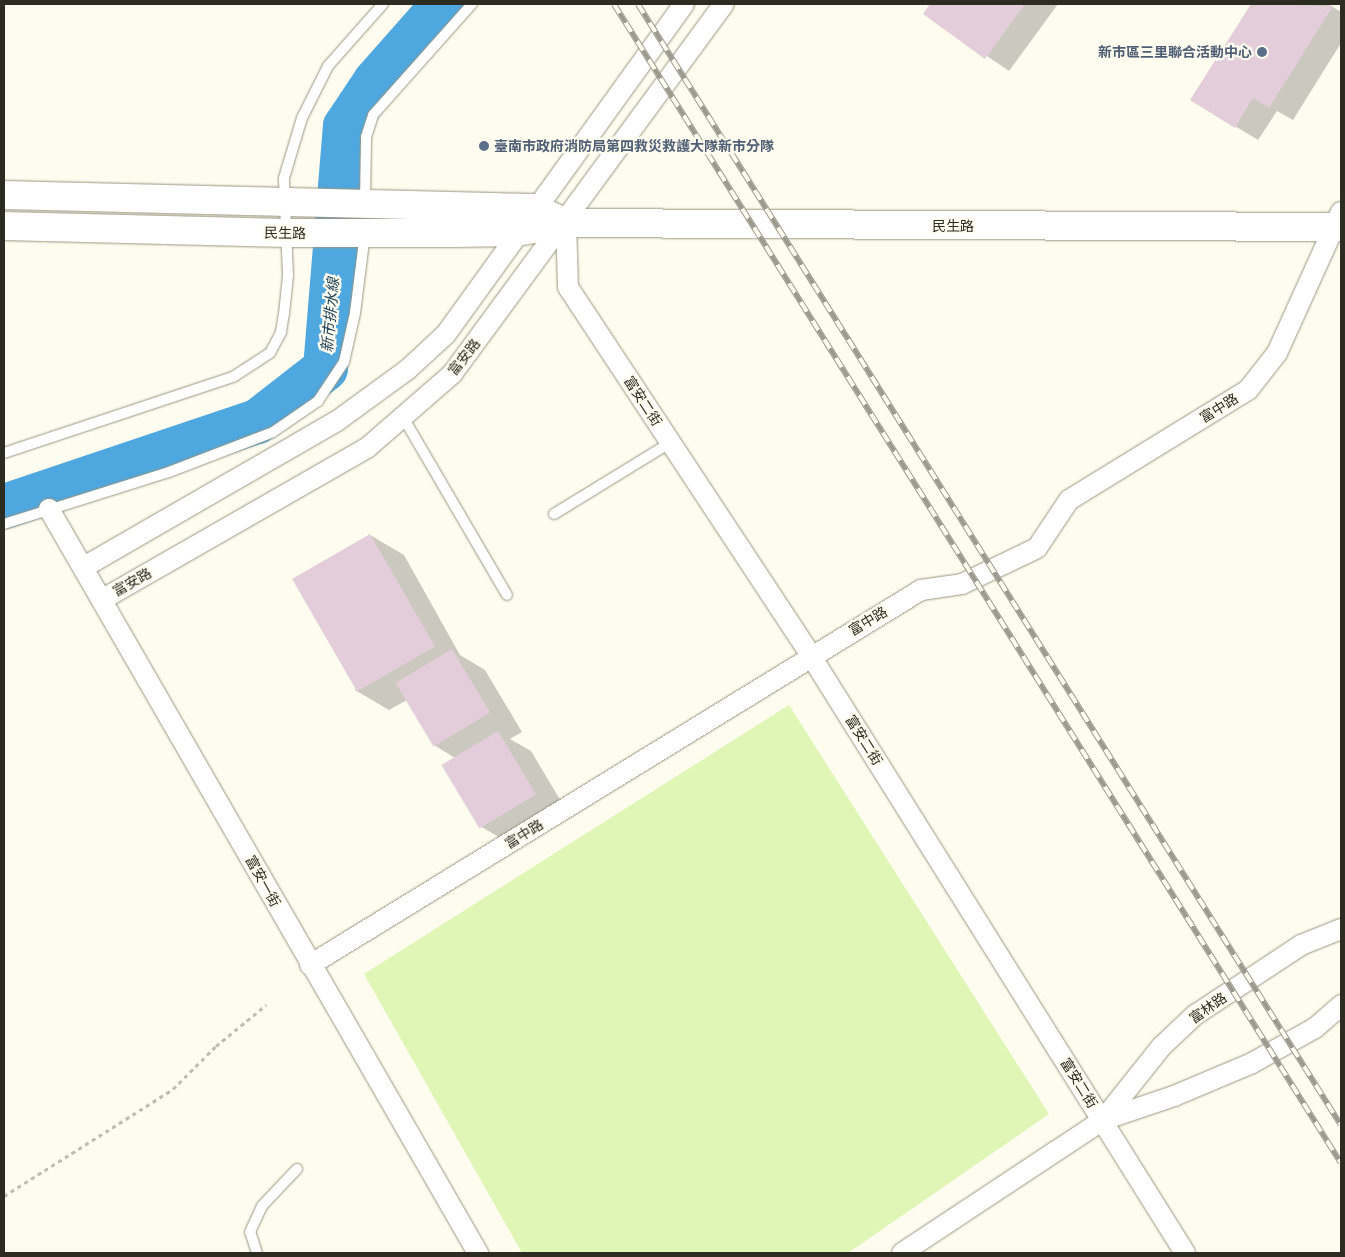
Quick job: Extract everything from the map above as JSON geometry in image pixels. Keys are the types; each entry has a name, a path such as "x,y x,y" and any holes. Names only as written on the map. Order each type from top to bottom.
{"street":[{"name":"富安路","path":"84,567 337,421 407,370 446,334 534,208 684,4"},
{"name":"富安路","path":"103,599 367,448 452,374 566,223 724,4"},
{"name":"民生路","path":"4,195 285,200 366,218 517,232 566,223 1339,222"},
{"name":"民生路","path":"4,226 287,233 366,218 534,208 566,223"},
{"name":"富中路","path":"310,965 921,590 962,584 1037,548 1069,500 1248,390 1276,353 1339,222"},
{"name":"富安二街","path":"566,223 568,287 811,656 1185,1253"},
{"name":"富安一街","path":"49,509 103,599 310,965 478,1253"},
{"name":"富林路","path":"1102,1120 1161,1047 1196,1015 1301,945 1341,929"},
{"name":"富林路","path":"902,1253 1102,1120 1174,1096 1252,1064 1315,1028 1341,1005"}],"lane":[{"path":"4,453 233,377 256,365 270,353 281,332 288,275 284,178 302,118 328,66 383,4"},
{"path":"4,524 168,472 273,432 318,401 344,362 355,313 366,218 366,137 372,115 472,4"},
{"path":"402,417 507,595"},
{"path":"554,514 670,443"},
{"path":"258,1253 250,1232 262,1206 298,1169"}],"path":[{"path":"4,1196 173,1090 216,1046 266,1005"}],"green space":[{"path":"789,705 1049,1114 848,1253 522,1253 364,974"}],"building":[{"path":"930,4 1025,4 985,59 923,14"},
{"name":"新市區三里聯合活動中心","path":"1251,4 1333,6 1269,108 1253,98 1235,128 1190,100"},
{"path":"370,534 435,647 357,692 292,579"},
{"path":"452,649 490,712 434,746 395,683"},
{"path":"498,731 536,794 480,828 441,765"}],"waterway":[{"name":"新市排水線","path":"4,506 257,421 325,368 345,126 375,81 443,4"}],"railway":[{"path":"614,4 1341,1163"},
{"path":"638,4 1341,1125"}],"place":[{"name":"新市區三里聯合活動中心","path":"1262,52"},
{"name":"臺南市政府消防局第四救災救護大隊新市分隊","path":"484,146"}]}
